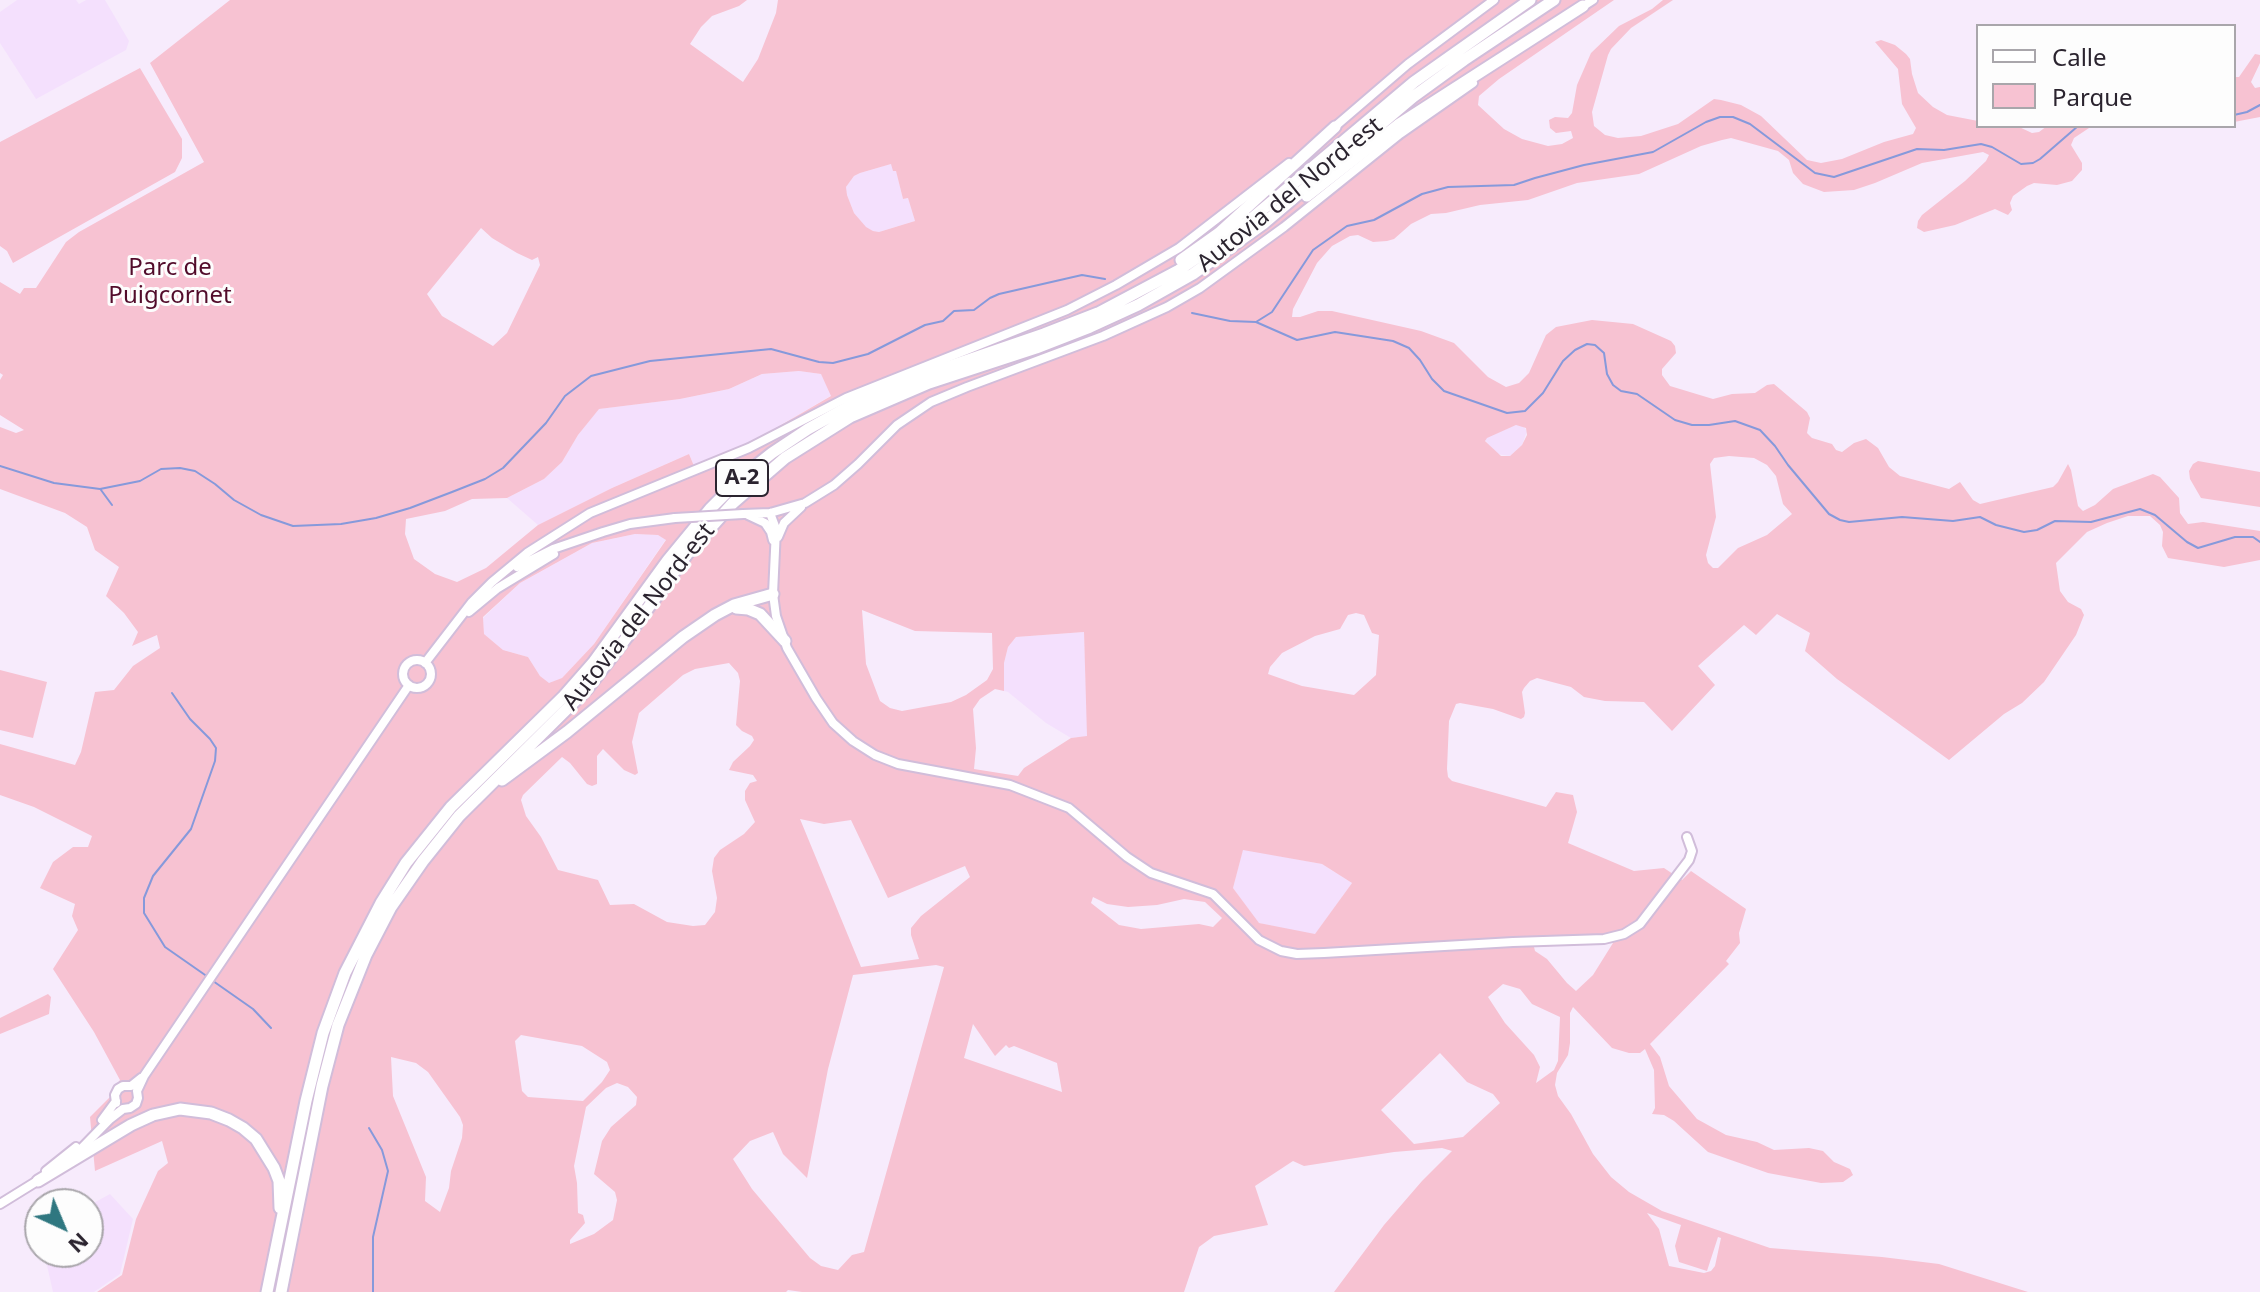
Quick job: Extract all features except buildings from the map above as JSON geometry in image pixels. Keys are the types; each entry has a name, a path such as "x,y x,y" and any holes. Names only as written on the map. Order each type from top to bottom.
{"highway":[{"name":"Autovia del Nord-est","path":"267,1292 323,1033 345,973 381,903 406,863 451,807 593,663 668,560 710,509 772,453 853,404 932,371 1071,323 1126,299 1179,270 1266,207 1414,82 1530,0"},
{"name":"Autovia del Nord-est","path":"281,1292 322,1086 338,1025 378,930 406,884 439,840 484,790 587,689 702,535 733,503 785,458 877,404 929,383 1063,338 1126,311 1193,274 1240,242 1402,105 1554,0"},
{"path":"1240,242 1264,229 1398,125 1588,3"},
{"path":"1126,299 1219,233 1335,127"},
{"path":"484,790 567,732 683,637 734,605 773,594"},
{"path":"720,612 741,607 754,611 768,621 785,641"},
{"path":"38,1181 153,1115 180,1109 211,1113 249,1133 264,1149 274,1168 281,1196 275,1256"}],"street":[{"path":"425,663 475,598 527,553 590,513 749,448 846,398 1067,310 1179,248 1335,127 1408,64 1494,0"},
{"path":"774,549 784,523 805,503 846,475 907,417 931,402 967,387 1103,336 1200,288 1284,227 1400,134 1588,3"},
{"path":"475,598 523,564 553,549 630,524 675,518 770,513 805,503"},
{"path":"770,513 775,523 773,594 776,616 785,641 816,698 833,723 853,741 875,755 910,767 1010,785 1069,808 1151,873 1213,894 1259,940 1289,953 1604,939 1624,934 1640,924 1689,860 1692,851 1687,837"},
{"path":"743,514 761,520 768,527 774,549"},
{"path":"451,628 521,572 587,537"},
{"path":"415,660 425,663 430,675 427,683 419,687 409,685 403,673 406,665 415,660"},
{"path":"134,1088 409,685"},
{"path":"123,1109 116,1101 118,1089 123,1086 134,1088"},
{"path":"0,1202 72,1157 123,1109 136,1104 138,1098 134,1088"},
{"path":"0,1202 68,1154 101,1122 116,1101"}],"shaded area":[{"path":"17,0 76,0 79,4 86,0 105,0 129,41 126,50 36,99 0,43 0,12"},
{"path":"891,164 896,170 903,199 908,198 915,221 873,231 866,228 854,213 846,187 854,176"},
{"path":"799,371 821,374 832,395 745,446 694,466 689,454 538,525 507,498 544,479 562,462 598,409 680,399 729,389 762,374"},
{"path":"1516,425 1523,426 1527,431 1522,445 1510,456 1497,454 1485,440"},
{"path":"635,534 658,535 666,539 594,644 562,678 549,684 528,657 503,650 484,634 483,618 520,583 592,543"},
{"path":"1084,632 1088,737 1071,738 1004,691 1004,663 1008,647 1016,637"},
{"path":"1243,849 1322,864 1352,883 1315,935 1258,923 1233,888"},
{"path":"110,1194 133,1219 120,1274 94,1292 53,1292 48,1268 104,1268 104,1197"}],"green space":[{"name":"Parc de Puigcornet","path":"230,0 747,0 712,16 690,44 743,82 758,59 778,0 1614,0 1479,96 1478,105 1504,129 1522,139 1548,146 1573,138 1571,131 1556,133 1550,128 1549,120 1568,118 1572,113 1577,85 1591,53 1619,26 1663,0 1673,0 1631,28 1611,49 1592,112 1594,126 1605,135 1618,138 1641,136 1678,124 1714,99 1741,105 1761,116 1807,160 1821,163 1842,159 1913,134 1916,128 1902,104 1898,69 1875,42 1881,40 1895,45 1910,59 1918,93 1933,107 1947,115 1976,121 1976,128 2021,128 2032,133 2044,128 2089,128 2074,138 2071,145 2082,163 2082,170 2072,181 2027,186 2013,196 2010,203 2012,210 2008,215 1995,209 1955,225 1924,232 1917,228 1922,215 1965,181 1989,155 1983,152 1922,163 1854,190 1824,192 1803,184 1793,173 1789,160 1778,151 1731,138 1722,140 1701,146 1639,174 1577,183 1528,200 1431,214 1387,241 1373,242 1358,235 1350,236 1332,246 1317,263 1293,309 1292,317 1332,311 1421,331 1454,343 1488,377 1506,387 1519,383 1529,373 1546,335 1556,327 1592,320 1633,324 1671,341 1675,346 1676,353 1662,369 1662,375 1670,386 1713,399 1755,393 1774,384 1807,412 1810,418 1807,433 1812,438 1832,444 1842,452 1866,439 1878,448 1889,467 1900,476 1949,489 1960,482 1973,500 1980,504 2053,487 2068,464 2078,506 2083,511 2113,489 2153,474 2160,477 2179,498 2180,513 2188,524 2203,522 2260,531 2260,560 2224,567 2168,558 2162,546 2160,525 2150,516 2128,516 2087,532 2056,563 2060,591 2084,615 2076,635 2044,682 1949,760 1837,679 1805,651 1810,633 1777,614 1756,635 1744,625 1698,666 1715,685 1672,731 1644,702 1584,697 1571,687 1537,678 1530,681 1522,692 1525,713 1521,719 1493,709 1460,703 1456,704 1449,721 1447,769 1452,781 1546,807 1556,792 1573,795 1577,812 1568,843 1634,871 1664,868 1682,880 1691,871 1746,909 1739,933 1740,943 1726,961 1729,964 1650,1044 1660,1057 1669,1086 1697,1119 1726,1135 1757,1142 1774,1150 1809,1148 1823,1151 1834,1162 1850,1169 1853,1175 1843,1182 1821,1183 1768,1173 1708,1152 1674,1121 1664,1115 1652,1114 1655,1108 1654,1070 1645,1049 1640,1053 1629,1053 1612,1048 1573,1007 1568,1055 1557,1073 1555,1085 1558,1096 1593,1154 1611,1177 1629,1192 1662,1211 1770,1248 1939,1264 2028,1292 1334,1292 1384,1225 1452,1151 1442,1148 1304,1166 1293,1161 1255,1186 1268,1225 1214,1236 1199,1247 1184,1292 97,1292 122,1275 136,1219 158,1171 168,1163 162,1141 95,1171 90,1117 110,1097 120,1080 94,1032 53,969 78,930 72,916 75,904 40,888 53,862 73,847 88,847 92,836 34,807 0,795 0,744 75,765 95,692 114,690 133,666 160,648 157,635 132,646 138,632 106,596 119,567 95,550 87,527 65,513 0,489 0,427 16,433 24,430 0,415 0,380 3,375 0,373 0,282 20,294 24,288 36,288 66,242 79,232 204,162 150,63","holes":["891,164 893,171 896,171 903,199 908,198 915,221 879,232 866,227 854,213 847,195 846,187 854,176","481,228 517,253 532,260 538,257 540,265 507,333 493,346 442,316 427,294","799,371 821,374 831,396 745,446 694,466 689,454 612,488 538,525 486,568 457,582 435,574 414,559 405,534 406,519 445,511 472,499 507,498 544,479 562,462 599,409 680,399 729,389 762,374","1516,425 1526,428 1527,435 1522,445 1510,456 1501,456 1485,441","1729,456 1754,458 1767,465 1776,476 1783,504 1792,514 1767,535 1738,548 1718,568 1708,563 1706,555 1716,517 1710,464 1714,458","635,534 658,535 666,540 594,644 562,678 549,683 540,676 528,657 503,650 484,634 483,617 520,583 592,543","862,610 915,631 992,633 993,669 987,680 951,702 902,711 880,701 866,664","1356,613 1364,615 1372,633 1379,635 1376,675 1354,695 1302,686 1268,674 1282,653 1315,636 1340,629 1348,615","1084,632 1087,736 1071,738 1024,768 1018,776 974,769 973,709 980,699 995,689 1004,691 1004,663 1008,647 1016,637","729,663 738,673 736,725 754,740 729,770 753,775 757,781 750,783 745,791 745,800 755,822 714,858 715,912 705,925 693,926 667,922 634,904 610,905 598,880 558,870 526,816 521,800 562,757 592,786 597,784 597,756 603,749 624,770 635,775 638,773 632,742 639,713 683,675 695,669","800,819 824,824 851,820 888,898 965,866 970,877 921,916 911,928 919,959 861,967","1243,850 1322,864 1352,883 1315,934 1259,923 1233,888","1093,897 1107,904 1128,907 1184,899 1205,902 1222,918 1213,927 1199,924 1141,929 1119,925 1091,903","1613,943 1593,975 1576,991 1534,947","936,965 944,967 864,1252 852,1255 838,1270 821,1266 810,1258 752,1189 733,1159 750,1141 773,1132 783,1154 807,1178 828,1069 853,975","1503,984 1520,989 1532,1004 1560,1017 1558,1061 1554,1070 1536,1083 1540,1067 1534,1055 1505,1023 1488,997","973,1024 995,1056 1006,1045 1057,1063 1062,1092 964,1058","521,1035 582,1046 607,1062 610,1070 583,1101 528,1097 522,1091 515,1041","1440,1053 1467,1082 1493,1094 1500,1103 1463,1137 1414,1144 1381,1110","391,1057 416,1063 428,1072 463,1125 449,1188 440,1212 425,1201 426,1177 393,1096","617,1083 628,1087 637,1097 636,1105 611,1127 602,1141 594,1174 615,1192 617,1200 613,1220 594,1234 570,1244 585,1223 583,1215 578,1213 574,1166 586,1107 606,1088","1647,1213 1681,1225 1675,1246 1679,1262 1707,1271 1718,1237 1721,1238 1715,1266 1704,1273 1669,1266 1659,1229"]},
{"path":"2255,54 2260,55 2260,63 2251,82 2255,88 2260,87 2260,117 2236,122 2236,77"},
{"path":"140,68 182,139 182,158 175,172 13,263 7,251 0,246 0,142"},
{"path":"2198,461 2260,472 2260,507 2201,498 2189,471"},
{"path":"0,670 47,682 33,738 0,730"},
{"path":"48,994 51,997 49,1014 0,1034 0,1018"}],"waterway":[{"path":"2236,115 2260,105"},
{"path":"1256,322 1272,312 1313,250 1347,226 1374,220 1422,194 1448,187 1514,185 1584,165 1653,152 1720,117 1733,117 1750,124 1815,173 1834,177 1917,149 1944,150 1981,144 2021,164 2033,163 2076,128"},
{"path":"0,466 54,483 100,489 140,481 161,469 180,468 195,471 234,500 261,515 293,526 341,524 410,508 485,479 503,468 546,423 565,396 591,376 650,361 771,349 833,363 868,354 925,325 943,321 954,311 974,310 999,294 1082,275 1105,279"},
{"path":"1192,313 1230,321 1256,322 1297,340 1335,332 1393,341 1409,348 1444,391 1507,413 1525,411 1543,393 1563,361 1575,350 1587,344 1595,345 1604,353 1607,374 1613,385 1621,391 1637,394 1675,420 1692,425 1735,421 1760,430 1829,514 1849,522 1902,517 1953,521 1980,517 1996,525 2024,532 2037,530 2055,521 2091,522 2140,509 2155,515 2198,548 2235,537 2253,537 2260,542"},
{"path":"101,490 112,505"},
{"path":"172,693 216,748 215,761 191,829 153,876 144,898 144,913 165,947 208,977"},
{"path":"213,981 253,1009 271,1028"},
{"path":"369,1128 382,1150 388,1171 373,1237 373,1292"}]}
